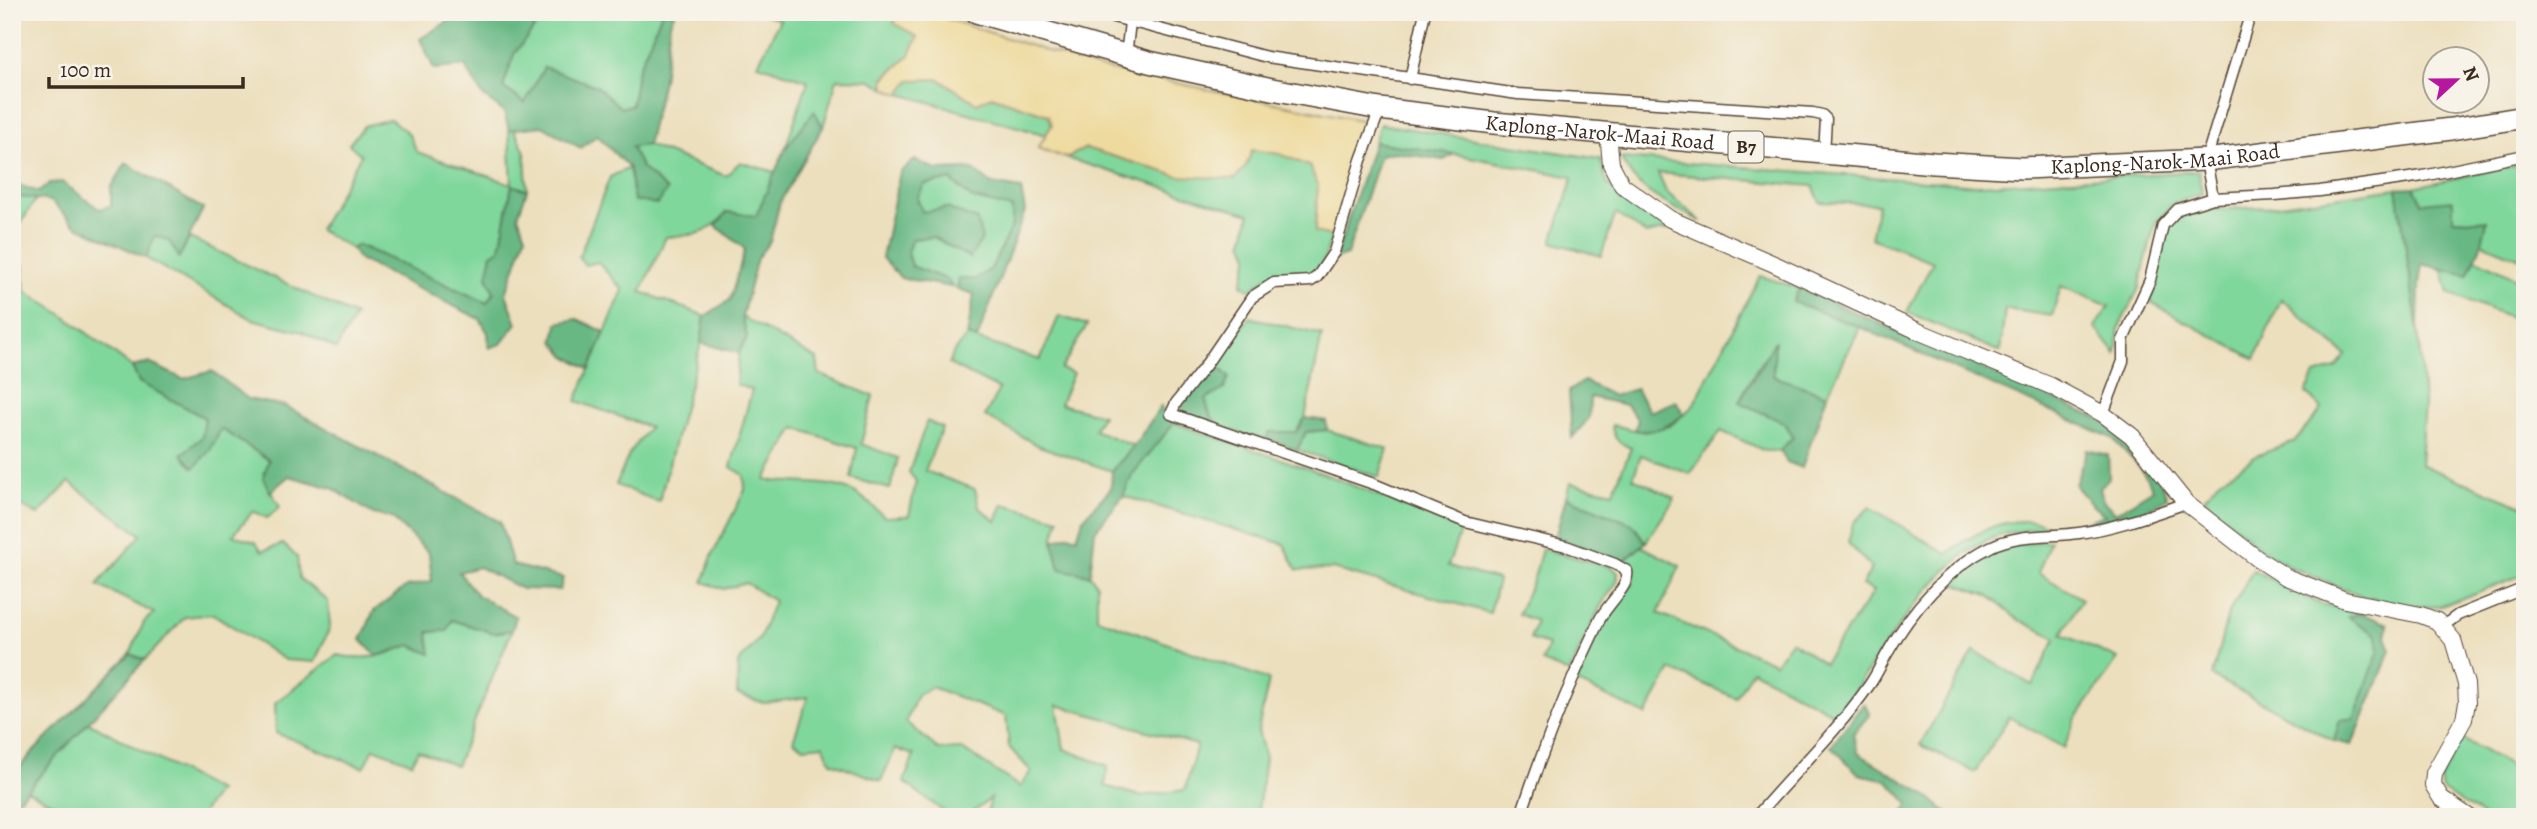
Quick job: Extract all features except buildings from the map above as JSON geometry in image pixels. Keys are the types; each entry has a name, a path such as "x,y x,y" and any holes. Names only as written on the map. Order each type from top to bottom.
{"highway":[{"name":"Kaplong-Narok-Maai Road","path":"976,12 1126,56 1272,89 1380,109 1824,154 2022,168 2206,160 2437,131 2525,117"}],"street":[{"path":"1094,12 1267,57 1410,79 1518,94 1813,113 1826,119 1824,154"},
{"path":"1410,79 1425,12"},
{"path":"2213,198 2206,160 2250,12"},
{"path":"1126,56 1130,22"},
{"path":"1380,109 1361,160 1334,252 1326,265 1311,281 1274,283 1252,297 1205,366 1175,403 1171,414 1374,484 1465,522 1566,546 1627,571 1626,583 1602,613 1547,741 1524,806 1528,817"},
{"path":"1608,134 1611,164 1622,185 1670,219 1920,332 2051,386 2103,414 2132,436 2186,503 2258,559 2286,577 2345,600 2421,615 2437,621 2453,640 2466,684 2467,703 2464,719 2434,773 2433,785 2441,798 2469,817"},
{"path":"2103,414 2123,361 2123,341 2150,280 2163,225 2178,209 2213,198 2320,191 2423,176 2525,155"},
{"path":"1756,817 1827,740 1872,683 1889,650 1916,612 1968,559 1993,545 2044,535 2100,529 2186,503"},
{"path":"2443,626 2458,615 2525,588"}],"green space":[{"path":"451,12 535,12 535,27 514,54 503,87 525,103 544,67 596,86 621,108 632,105 637,72 662,12 675,12 670,23 663,80 647,145 631,147 642,168 667,190 658,204 634,201 629,168 597,135 581,148 542,126 509,130 504,112 483,96 465,66 434,69 420,39 447,22"},
{"path":"535,12 662,12 637,72 632,105 620,108 596,86 544,68 526,104 503,88 514,54 535,27"},
{"path":"760,12 900,12 894,23 918,36 910,55 884,78 885,88 871,80 837,79 823,127 814,112 785,149 808,81 758,64 780,20"},
{"path":"938,79 977,103 991,96 1048,115 1052,125 1046,135 900,94 910,80"},
{"path":"814,111 823,127 780,202 770,241 757,258 742,317 747,337 739,353 701,343 705,316 730,300 745,249 716,226 727,212 756,216 785,149"},
{"path":"390,119 408,133 417,152 512,184 509,130 514,129 525,152 527,190 512,185 500,249 492,254 487,277 494,292 487,303 359,245 352,249 319,230 361,155 349,144 364,126"},
{"path":"1380,124 1600,159 1607,183 1631,207 1669,229 1646,234 1616,213 1601,256 1552,242 1573,177 1374,142"},
{"path":"1374,142 1454,154 1444,160 1394,152 1380,155 1347,255 1335,259"},
{"path":"647,145 726,176 740,162 775,172 756,217 727,212 713,226 700,233 666,237 641,292 705,316 701,343 659,502 616,485 629,454 649,427 576,401 623,290 598,262 585,265 579,257 610,177 629,168 642,168 630,146"},
{"path":"1086,148 1178,176 1246,166 1252,150 1280,154 1309,166 1318,185 1315,232 1332,236 1323,263 1311,274 1268,277 1250,290 1242,284 1249,255 1243,241 1250,214 1066,158"},
{"path":"1621,158 1978,185 2199,171 2202,194 2174,203 2155,223 2139,288 2119,327 2116,354 2095,327 2109,306 2061,286 2052,316 2005,309 2000,352 1907,312 1933,262 1871,238 1878,204 1820,202 1813,186 1658,173 1666,192 1702,222 1655,197 1636,181"},
{"path":"915,160 937,170 972,169 992,184 1021,189 1025,211 977,339 967,336 974,294 958,289 959,279 976,279 991,269 1012,225 1012,208 971,198 951,180 925,184 917,198 922,212 947,208 977,220 982,239 970,258 933,237 912,239 907,252 911,266 948,280 951,287 901,278 882,258 900,172"},
{"path":"126,163 203,209 179,257 169,241 155,235 146,258 75,225 51,201 21,197 12,200 12,183 39,192 50,183 62,182 99,209 111,206 111,188"},
{"path":"2525,163 2525,261 2482,243 2487,221 2453,219 2422,203 2414,187"},
{"path":"951,180 971,198 1012,208 1012,225 991,269 976,279 959,279 958,289 951,287 948,280 911,266 907,252 912,239 933,237 970,258 947,208 922,212 917,198 925,184"},
{"path":"512,185 527,190 518,216 526,235 506,294 517,323 501,344 489,348 488,333 480,319 358,259 352,249 358,245 487,303 494,292 487,277 492,254 500,249"},
{"path":"2414,187 2422,203 2453,200 2453,219 2487,221 2482,243 2468,275 2422,264 2418,331 2397,188"},
{"path":"2397,188 2418,331 2424,403 2420,464 2525,507 2525,574 2439,607 2399,605 2365,597 2295,569 2260,549 2204,498 2219,481 2258,455 2294,442 2322,409 2306,393 2315,375 2336,368 2346,355 2281,299 2255,359 2151,303 2167,228 2180,216 2204,210 2265,207"},
{"path":"21,197 36,199 12,237 12,200"},
{"path":"155,234 169,241 179,257 190,238 355,316 336,349 303,332 252,319 146,258"},
{"path":"12,251 23,265 25,291 63,315 132,367 139,382 205,418 203,437 194,467 210,450 221,429 269,460 263,478 280,507 267,518 253,511 233,535 256,542 262,551 283,544 297,557 299,578 328,601 330,627 315,662 285,660 213,614 185,617 145,660 130,654 144,622 154,613 97,585 141,535 69,482 38,515 12,501"},
{"path":"2475,258 2525,282 2525,323 2449,293 2442,268 2468,275"},
{"path":"1760,276 1799,288 1793,302 1860,327 1827,395 1773,376 1775,343 1757,368 1739,401 1785,423 1793,437 1780,451 1765,451 1721,431 1690,474 1641,455 1633,478 1675,498 1646,542 1632,524 1566,497 1570,483 1613,492 1631,448 1617,440 1612,425 1644,432 1670,426 1693,406"},
{"path":"1799,288 2102,420 2149,463 2167,498 2144,511 2120,519 2068,528 2105,515 2094,507 2075,485 2087,450 2108,455 2109,479 2100,487 2103,501 2116,513 2153,489 2140,467 2112,438 1860,327 1793,302"},
{"path":"1059,316 1087,325 1061,369 1073,373 1060,404 1102,415 1094,430 1134,446 1112,471 1039,446 985,416 999,389 949,364 953,353 967,336 1040,360"},
{"path":"742,317 817,359 819,374 873,396 861,444 898,458 890,489 851,478 857,448 795,428 765,480 844,488 858,494 885,517 909,516 916,481 909,472 927,421 942,428 925,471 975,489 979,507 996,521 1003,504 1059,519 1053,541 1060,569 1090,575 1097,585 1097,618 1269,680 1258,730 1265,758 1257,817 986,817 991,798 967,817 947,814 904,782 914,755 895,749 881,781 831,762 823,745 804,747 793,741 808,697 763,703 737,694 738,663 760,638 774,601 746,583 724,589 703,582 712,556 745,490 744,475 731,467 752,390 736,384 739,353 747,337","holes":["932,687 1006,716 1009,747 1031,771 1020,787 962,749 939,750 906,722 917,695","1057,705 1197,745 1185,790 1140,796 1105,786 1108,766 1064,749"]},
{"path":"1249,317 1322,335 1305,418 1296,432 1270,432 1266,439 1246,434 1219,424 1208,410 1206,399 1224,389 1229,377 1216,365"},
{"path":"577,319 605,332 590,369 566,356 554,341 557,323"},
{"path":"1775,341 1773,376 1827,395 1802,468 1787,462 1780,451 1793,437 1785,423 1739,402"},
{"path":"149,363 183,379 212,371 248,399 285,406 500,522 513,565 563,578 560,590 522,589 479,567 459,572 477,595 516,617 512,630 494,633 452,620 447,631 428,632 431,654 411,645 377,656 361,640 374,611 406,587 432,581 429,553 392,518 373,514 332,488 289,476 270,492 263,478 269,460 221,429 210,450 194,468 182,454 202,437 205,418 139,382 132,367"},
{"path":"1216,365 1229,377 1224,389 1206,399 1207,405 1212,418 1229,430 1181,413 1181,404"},
{"path":"1584,381 1613,396 1636,389 1650,412 1676,401 1684,414 1661,428 1635,430 1638,420 1626,405 1590,397 1589,418 1572,438 1569,391"},
{"path":"1161,406 1164,415 1174,423 1132,475 1123,496 1095,531 1090,575 1060,569 1053,541 1069,535 1077,538 1083,519 1111,488 1112,471 1134,446"},
{"path":"1305,418 1326,421 1327,430 1306,432 1297,450 1266,439 1270,432 1296,432"},
{"path":"1174,423 1322,473 1461,529 1448,566 1498,580 1490,613 1333,569 1297,570 1284,544 1123,496 1132,475"},
{"path":"1327,430 1388,449 1379,477 1297,450 1306,432"},
{"path":"1566,497 1632,524 1646,542 1623,562 1555,538"},
{"path":"1870,507 1947,554 1983,531 2010,522 2024,521 2052,527 1988,540 1966,553 1945,571 1904,618 1838,716 1752,670 1736,698 1671,670 1646,715 1576,682 1607,614 1633,584 1632,571 1623,562 1641,546 1680,566 1658,613 1775,663 1791,641 1824,663 1874,591 1862,585 1872,568 1848,543 1853,523"},
{"path":"2050,541 2038,573 2082,599 2062,634 2118,659 2075,720 2064,748 2009,717 1975,772 1920,745 1974,651 2032,685 2056,638 2017,619 1988,595 1950,582 1974,563 1996,551 2019,544"},
{"path":"1542,549 1612,567 1618,573 1617,582 1601,605 1569,673 1542,662 1548,645 1530,639 1536,621 1518,614 1534,578"},
{"path":"2253,570 2318,603 2360,613 2350,616 2377,635 2380,650 2354,719 2340,720 2334,741 2212,676 2228,614"},
{"path":"2360,613 2388,624 2386,637 2391,650 2352,745 2334,741 2340,720 2354,719 2379,650 2377,635 2348,617"},
{"path":"452,620 494,633 512,630 456,766 418,750 412,763 374,748 364,768 276,733 275,703 337,655 370,657 398,650"},
{"path":"130,654 145,660 14,804 12,776"},
{"path":"1864,703 1870,714 1853,734 1858,753 1923,793 1944,810 1961,817 1901,817 1909,804 1887,780 1859,774 1831,746"},
{"path":"88,722 218,791 199,817 78,817 27,790"},
{"path":"2462,739 2525,773 2525,817 2484,817 2442,790 2440,779"}],"sand":[{"path":"900,12 926,12 1096,67 1365,121 1332,236 1315,232 1318,185 1309,166 1280,154 1252,150 1246,166 1235,179 1178,176 1086,148 1066,158 1038,148 1052,125 1048,115 992,96 977,103 939,79 910,80 900,94 885,88 884,79 910,55 918,37 894,23"}]}
